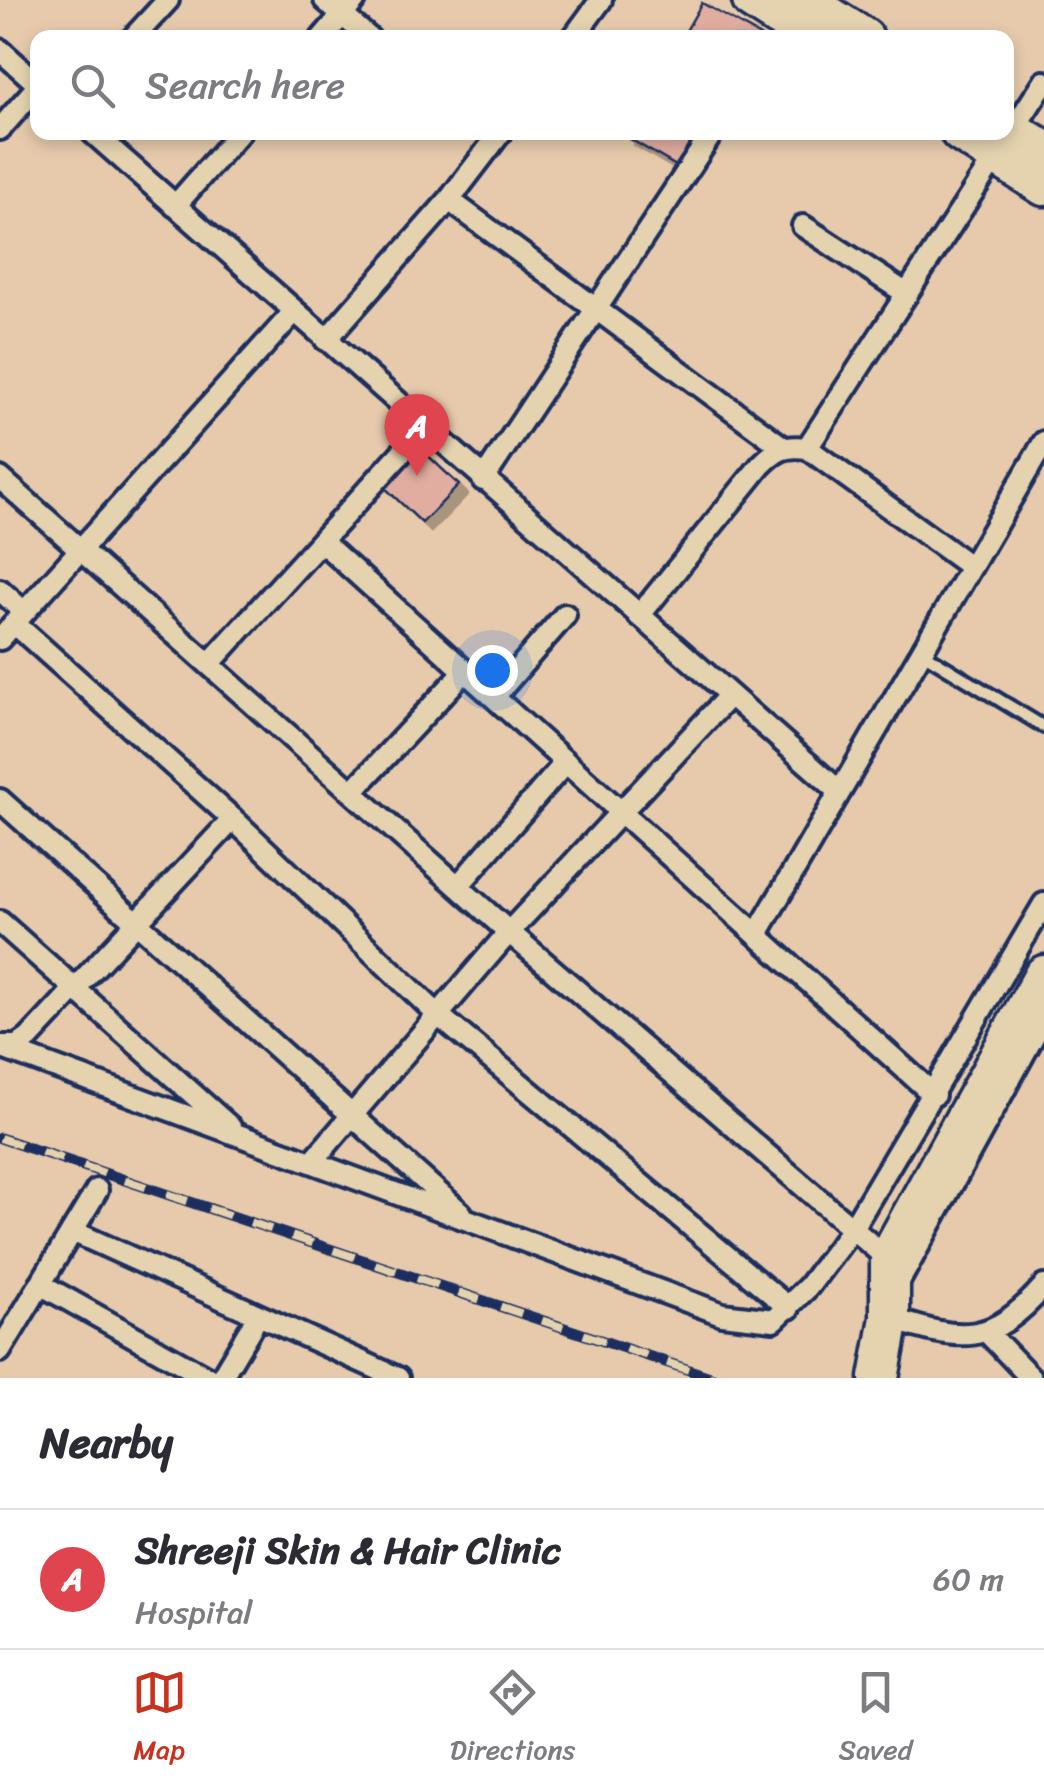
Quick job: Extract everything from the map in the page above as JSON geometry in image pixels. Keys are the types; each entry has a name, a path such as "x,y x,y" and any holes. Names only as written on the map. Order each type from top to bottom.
{"highway":[{"path":"752,0 795,19 835,30"},
{"path":"1015,141 1044,186"},
{"path":"879,1378 897,1242 1044,975"}],"street":[{"path":"140,30 168,0"},
{"path":"325,0 348,8 363,30"},
{"path":"578,30 601,0"},
{"path":"329,30 348,8"},
{"path":"0,50 30,78"},
{"path":"808,448 908,294 1015,141 1044,82"},
{"path":"0,128 30,94"},
{"path":"101,140 840,792"},
{"path":"175,206 233,140"},
{"path":"326,340 449,200 488,140"},
{"path":"483,480 708,140"},
{"path":"449,200 784,448 808,448 970,568"},
{"path":"803,226 908,294"},
{"path":"13,624 294,312"},
{"path":"209,664 424,428"},
{"path":"756,934 1044,442"},
{"path":"639,616 761,465 784,448"},
{"path":"0,478 509,932 852,1229 890,1292 939,1334 988,1332 1015,1319 1044,1286"},
{"path":"321,542 934,1095"},
{"path":"0,590 13,624 232,819 438,1016 789,1308"},
{"path":"494,698 565,615"},
{"path":"352,792 466,671"},
{"path":"312,1162 509,932 730,695"},
{"path":"458,886 566,762"},
{"path":"0,800 470,1220"},
{"path":"0,1046 18,1046 29,1038 232,819"},
{"path":"0,1046 722,1314 774,1320 789,1308 852,1229 1044,904"},
{"path":"0,922 239,1135"},
{"path":"890,1292 1044,1016"},
{"path":"0,1352 96,1190"},
{"path":"72,1231 398,1378"},
{"path":"40,1284 208,1378"},
{"path":"221,1378 258,1316"},
{"path":"988,1332 1030,1378"}],"lane":[{"path":"921,652 1044,726"}],"building":[{"path":"702,3 749,30 687,30"},
{"path":"632,140 700,140 683,170"},
{"path":"418,446 459,485 422,523 382,485"}],"railway":[{"path":"0,1138 713,1378"}],"place":[{"name":"Shreeji Skin & Hair Clinic","path":"417,476"}]}
